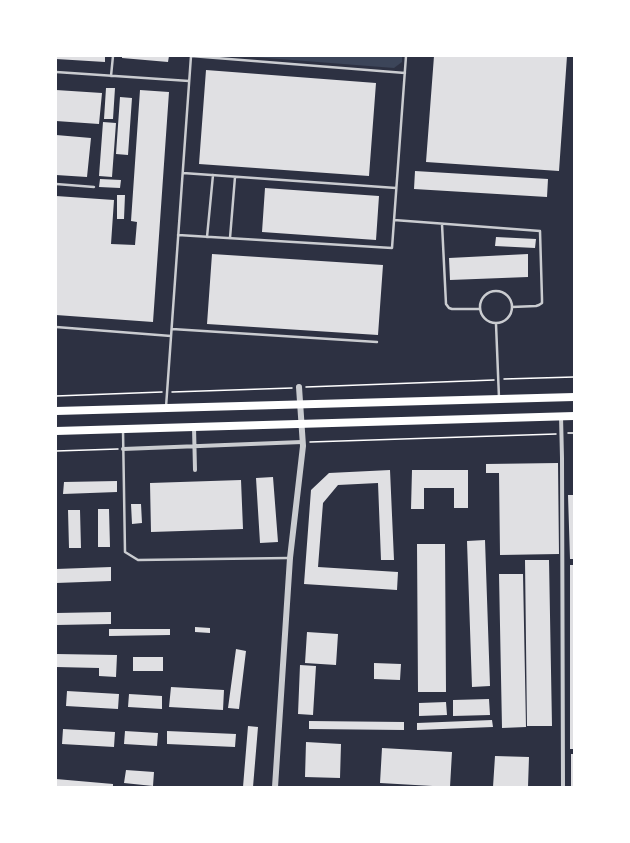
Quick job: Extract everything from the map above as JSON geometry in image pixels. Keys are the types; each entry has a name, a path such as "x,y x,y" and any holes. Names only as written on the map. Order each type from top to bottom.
{"highway":[{"path":"56,411 574,397"},
{"path":"56,431 574,416"}],"street":[{"path":"274,787 290,558 302,442 299,387"},
{"path":"561,416 563,787"},
{"path":"194,427 195,470"},
{"path":"123,449 302,442"}],"lane":[{"path":"112,76 113,56"},
{"path":"166,408 191,56 404,73"},
{"path":"178,235 392,248 406,56"},
{"path":"56,72 189,81"},
{"path":"182,173 396,188"},
{"path":"207,237 212,175"},
{"path":"230,238 235,177"},
{"path":"56,184 94,187"},
{"path":"394,220 540,232 542,303 536,306 512,307"},
{"path":"442,224 446,304 448,308 452,309 479,309"},
{"path":"496,291 506,294 510,298 512,307 511,314 508,318 504,322 496,324 488,322 484,319 480,314 479,309 482,298 486,294 496,291"},
{"path":"496,324 500,399"},
{"path":"56,327 171,336"},
{"path":"172,330 377,342"},
{"path":"123,429 125,552 138,560 290,558"}],"path":[{"path":"56,396 574,377"},
{"path":"302,442 574,433"},
{"path":"56,451 123,449"}],"shaded area":[{"path":"241,56 402,56 402,62 394,68"}],"building":[{"path":"56,56 105,56 105,62 56,59"},
{"path":"122,56 169,56 168,62 122,58"},
{"path":"434,56 567,56 559,171 426,162"},
{"path":"206,70 376,83 369,176 199,164"},
{"path":"106,88 115,88 113,119 104,119"},
{"path":"56,90 102,93 99,124 56,121"},
{"path":"140,90 169,92 153,322 56,315 56,196 114,200 111,244 135,245 137,222 131,221"},
{"path":"120,97 132,98 128,155 116,154"},
{"path":"103,122 116,123 112,177 99,176"},
{"path":"56,135 91,138 87,177 56,175"},
{"path":"415,171 548,179 547,197 414,189"},
{"path":"100,179 121,180 120,188 99,187"},
{"path":"265,188 379,196 376,240 262,232"},
{"path":"117,195 125,195 124,219 117,219"},
{"path":"496,237 536,239 535,248 495,246"},
{"path":"212,254 383,265 378,335 207,324"},
{"path":"528,254 528,277 450,280 449,258"},
{"path":"558,463 559,554 500,555 499,473 486,473 486,464"},
{"path":"390,470 394,560 381,560 378,483 338,485 323,503 318,567 398,572 397,590 304,584 311,490 329,473"},
{"path":"412,470 468,470 468,508 454,508 454,488 424,488 424,509 411,509"},
{"path":"273,477 278,542 260,543 256,478"},
{"path":"241,480 243,529 151,532 150,483"},
{"path":"117,481 117,492 63,494 64,482"},
{"path":"568,495 574,495 574,559 570,559"},
{"path":"131,504 141,504 142,523 132,524"},
{"path":"98,509 109,509 110,547 98,547"},
{"path":"68,510 80,510 81,548 69,548"},
{"path":"485,540 490,686 472,687 467,541"},
{"path":"417,544 445,544 446,692 418,692"},
{"path":"525,560 549,560 552,726 527,726"},
{"path":"570,565 574,565 574,749 570,749"},
{"path":"111,567 111,581 56,583 56,569"},
{"path":"499,574 523,574 526,727 502,728"},
{"path":"111,612 111,624 56,625 56,613"},
{"path":"195,627 210,628 210,633 195,632"},
{"path":"109,629 170,629 170,635 109,636"},
{"path":"307,632 338,634 336,665 305,663"},
{"path":"236,649 246,651 239,709 228,708"},
{"path":"56,654 117,655 116,677 99,676 99,668 56,667"},
{"path":"133,657 163,657 163,671 133,671"},
{"path":"374,663 401,664 400,680 374,679"},
{"path":"300,665 316,666 313,715 298,714"},
{"path":"171,687 224,690 223,710 169,707"},
{"path":"67,691 119,694 118,709 66,706"},
{"path":"129,694 162,696 162,709 128,707"},
{"path":"489,699 490,715 453,716 453,700"},
{"path":"446,702 447,715 419,716 419,703"},
{"path":"492,720 493,727 417,730 417,723"},
{"path":"309,721 404,722 404,730 309,729"},
{"path":"248,726 258,727 253,787 243,787"},
{"path":"63,729 115,732 114,747 62,744"},
{"path":"125,731 158,733 157,746 124,744"},
{"path":"167,731 236,734 235,747 167,744"},
{"path":"306,742 341,744 340,778 305,777"},
{"path":"382,748 452,752 450,787 380,783"},
{"path":"571,754 574,754 574,787 571,787"},
{"path":"495,756 529,757 528,787 493,787"},
{"path":"126,770 154,772 153,786 124,783"},
{"path":"56,779 113,784 113,787 56,787"}]}
